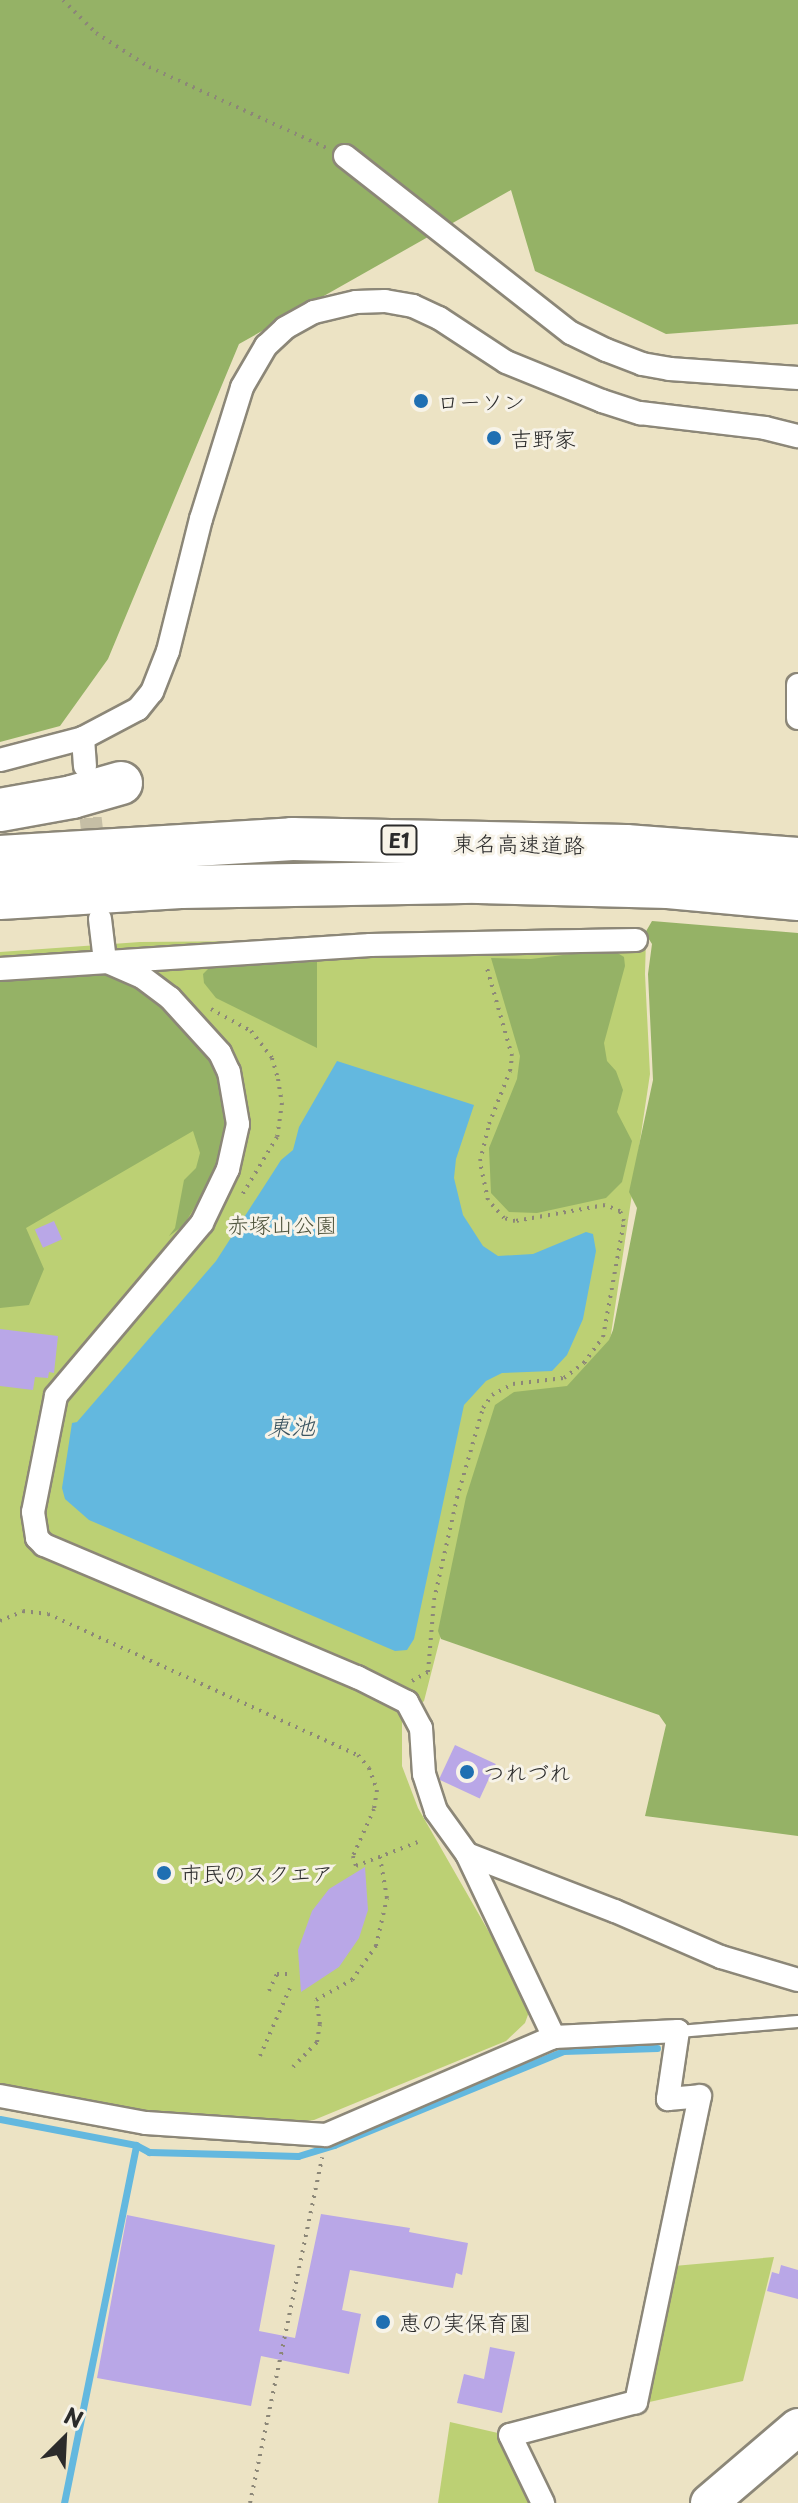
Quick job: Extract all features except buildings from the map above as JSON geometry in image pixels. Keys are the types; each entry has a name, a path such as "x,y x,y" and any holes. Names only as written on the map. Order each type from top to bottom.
{"highway":[{"path":"0,810 72,797 103,774"},
{"name":"東名高速道路","path":"0,857 292,839 626,846 798,859"},
{"name":"東名高速道路","path":"0,898 181,887 478,882 668,887 798,899"}],"main road":[{"path":"709,2503 798,2427"}],"street":[{"path":"345,156 571,333 642,364 670,369 798,378"},
{"path":"0,760 83,738 138,709 152,692 168,651 201,519 242,387 266,346 285,328 314,312 356,302 385,301 413,306 439,318 506,362 602,401 640,413 765,428 798,436"},
{"path":"798,685 798,718"},
{"path":"83,738 103,774"},
{"path":"100,919 105,961"},
{"path":"0,969 268,949 636,940"},
{"path":"105,961 151,984 206,1036 229,1072 238,1124 228,1169 202,1223 56,1396 33,1512 37,1538 44,1545 357,1677 407,1702 421,1728 424,1774 436,1811 467,1854 554,2037"},
{"path":"467,1854 615,1911 721,1957 798,1980"},
{"path":"0,2096 146,2123 326,2135 554,2037 678,2031 668,2099 700,2096 636,2402 510,2435 543,2503"}],"lane":[{"path":"678,2031 798,2021"}],"path":[{"path":"63,0 96,33 149,67 345,156"},
{"path":"401,1682 420,1678 428,1672 434,1600 457,1498 483,1408 501,1389 513,1384 564,1378 584,1363 603,1337 623,1234 624,1221 613,1206 515,1221 504,1218 488,1200 480,1161 489,1124 510,1071 512,1056 480,943"},
{"path":"202,1002 251,1031 272,1058 278,1079 282,1103 277,1137 237,1203"},
{"path":"0,1621 23,1611 48,1614 353,1751 369,1768 377,1790 374,1809 353,1856 356,1866 418,1842"},
{"path":"293,2067 317,2042 320,2024 316,2000 352,1980 376,1946 387,1898 380,1857"},
{"path":"269,1991 277,1974 293,1974"},
{"path":"260,2056 290,1988"},
{"path":"250,2503 326,2135"}],"green space":[{"path":"0,0 798,0 798,324 666,334 535,271 511,190 239,344 108,659 60,726 0,742"},
{"path":"652,921 798,933 798,1836 645,1816 666,1725 659,1715 441,1639 438,1631 466,1497 495,1405 514,1392 567,1386 609,1340 613,1330 637,1208 629,1192 653,1080 648,974 652,944 645,933"},
{"name":"赤塚山公園","path":"646,938 650,1074 610,1341 443,1627 424,1701 402,1721 402,1766 418,1808 521,1988 529,2012 525,2023 506,2041 314,2120 283,2123 150,2113 0,2085 0,952 140,942"},
{"path":"611,949 624,957 625,966 604,1043 607,1061 616,1071 623,1090 617,1112 632,1141 622,1182 606,1198 537,1213 509,1212 491,1193 489,1148 517,1079 520,1056 491,958 531,959"},
{"path":"317,962 317,1048 216,998 204,983 203,974 214,963"},
{"path":"101,972 165,1003 217,1062 230,1108 224,1157 184,1225 169,1236 175,1228 184,1180 196,1168 200,1153 193,1131 26,1228 44,1269 29,1305 0,1308 0,979"},
{"path":"774,2257 743,2381 645,2403 674,2266"},
{"path":"450,2422 498,2433 532,2503 438,2503"}],"water":[{"name":"東池","path":"337,1061 474,1105 456,1159 454,1178 463,1215 483,1246 498,1256 533,1254 586,1232 593,1234 596,1251 583,1319 567,1355 552,1371 502,1373 486,1381 464,1405 414,1639 407,1650 395,1651 89,1520 65,1499 62,1488 72,1423 77,1422 216,1261 281,1160 293,1150 299,1127"}],"waterway":[{"path":"0,2119 136,2145 149,2152 298,2156 334,2145 563,2051 657,2048"},
{"path":"64,2503 136,2145"}],"tunnel":[{"path":"87,785 95,858"}],"place":[{"name":"ローソン","path":"421,401"},
{"name":"吉野家","path":"494,438"},
{"name":"つれづれ","path":"467,1772"},
{"name":"市民のスクエア","path":"164,1873"},
{"name":"恵の実保育園","path":"383,2322"}]}
